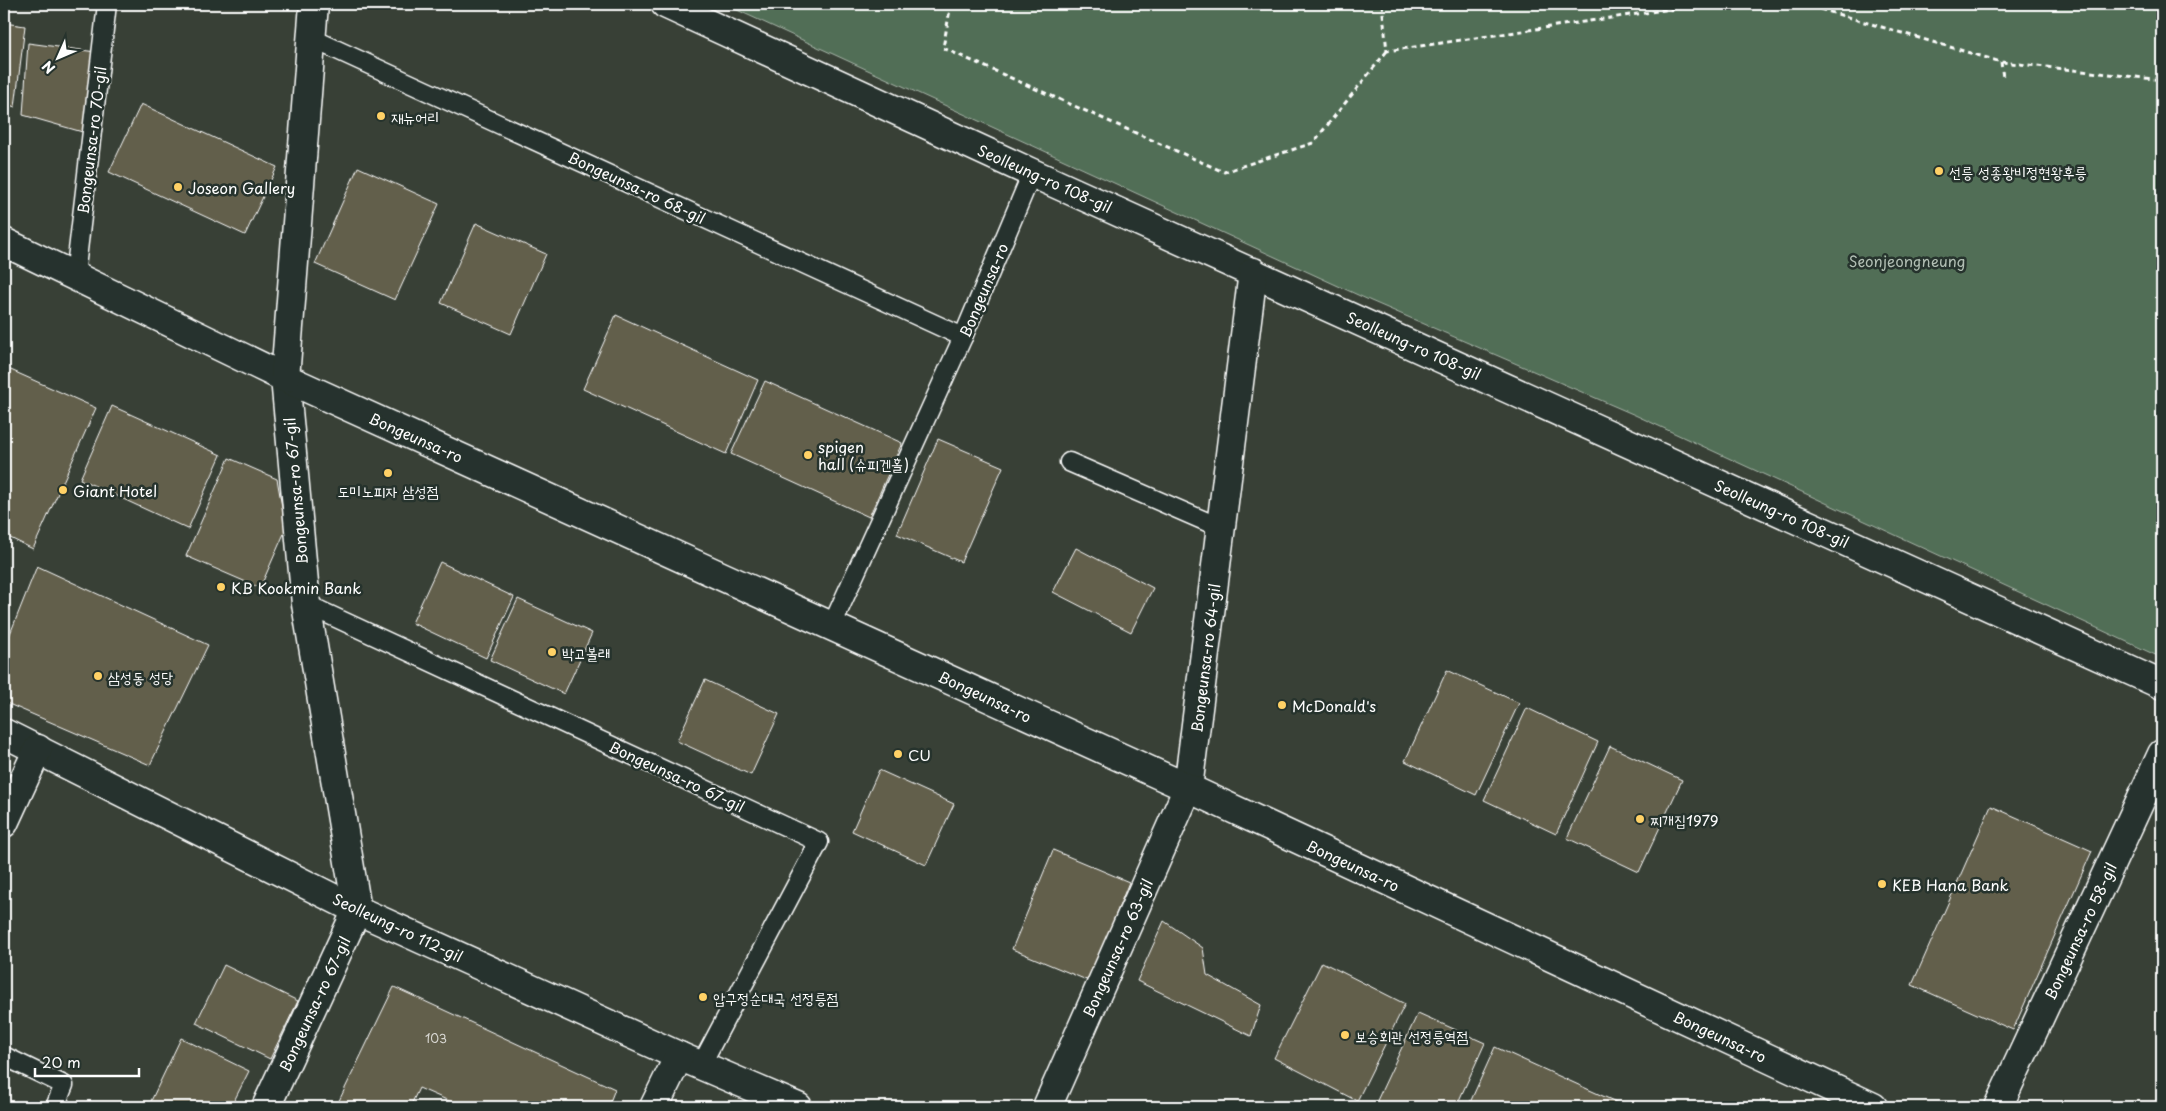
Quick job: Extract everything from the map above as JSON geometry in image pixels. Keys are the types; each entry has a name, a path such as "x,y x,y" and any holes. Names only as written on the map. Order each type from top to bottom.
{"street":[{"path":"285,378 314,4"},
{"name":"Seolleung-ro 108-gil","path":"665,4 1032,173 2162,685"},
{"name":"Bongeunsa-ro","path":"4,242 285,378 1188,788 1873,1107"},
{"name":"Bongeunsa-ro 64-gil","path":"1188,788 1253,272"},
{"name":"Bongeunsa-ro 67-gil","path":"266,1107 357,910 306,604 285,378"},
{"name":"Seolleung-ro 112-gil","path":"4,733 357,910 798,1107"},
{"path":"4,823 38,749"},
{"name":"Bongeunsa-ro 58-gil","path":"1998,1107 2162,754"},
{"name":"Bongeunsa-ro 63-gil","path":"1046,1107 1188,788"},
{"path":"654,1107 690,1060"}],"lane":[{"name":"Bongeunsa-ro 70-gil","path":"75,276 107,4"},
{"name":"Bongeunsa-ro 68-gil","path":"311,38 963,337"},
{"name":"Bongeunsa-ro","path":"832,625 963,337 1032,173"},
{"path":"1069,462 1221,528"},
{"name":"Bongeunsa-ro 67-gil","path":"306,604 819,842 690,1060"},
{"path":"4,1056 64,1085 55,1107"}],"path":[{"path":"951,4 943,48 1224,172 1313,143 1387,51 1705,4"},
{"path":"1382,4 1387,51"},
{"path":"1803,4 2001,62 2162,80"},
{"path":"2001,62 2003,78"}],"green space":[{"name":"Seonjeongneung","path":"724,4 2162,4 2162,658 1635,415 1371,301"}],"building":[{"path":"4,23 25,26 15,107 4,103"},
{"path":"28,43 96,52 86,133 23,115"},
{"path":"141,104 277,167 245,235 109,172"},
{"path":"358,167 439,204 395,300 315,264"},
{"path":"476,223 546,254 511,334 441,303"},
{"path":"616,315 758,380 726,454 583,389"},
{"path":"4,367 96,408 33,549 4,535"},
{"path":"765,381 902,443 869,517 731,454"},
{"path":"112,406 221,455 188,529 80,479"},
{"path":"938,439 1003,467 961,562 897,534"},
{"path":"229,458 277,479 286,529 260,588 186,556"},
{"path":"1076,548 1153,588 1131,632 1053,592"},
{"path":"440,562 514,597 486,658 412,623"},
{"name":"삼성동 성당","path":"37,566 208,645 150,765 4,702 4,649"},
{"path":"518,599 592,633 564,694 490,660"},
{"path":"1447,670 1519,703 1476,795 1405,761"},
{"path":"705,680 779,714 751,775 677,741"},
{"path":"1527,708 1598,742 1556,834 1484,800"},
{"path":"1610,746 1682,780 1639,872 1567,838"},
{"path":"879,770 954,804 926,865 852,831"},
{"path":"1991,806 2092,851 2013,1030 1912,985"},
{"path":"1053,850 1129,882 1089,981 1012,949"},
{"path":"1164,921 1203,948 1207,975 1261,1005 1251,1036 1137,981"},
{"path":"1322,962 1405,1004 1357,1101 1274,1058"},
{"path":"224,965 298,1001 270,1059 196,1023"},
{"path":"394,987 615,1089 608,1107 463,1107 419,1088 410,1107 336,1107"},
{"path":"1418,1013 1485,1043 1456,1107 1374,1107"},
{"path":"181,1038 249,1071 231,1107 158,1107 150,1103"},
{"path":"1495,1047 1627,1107 1468,1107"}],"place":[{"name":"재뉴어리","path":"381,116"},
{"name":"선릉 성종왕비정현왕후릉","path":"1939,171"},
{"name":"Joseon Gallery","path":"178,187"},
{"name":"spigen hall (슈피겐홀)","path":"808,455"},
{"name":"도미노피자 삼성점","path":"388,473"},
{"name":"Giant Hotel","path":"63,490"},
{"name":"KB Kookmin Bank","path":"221,587"},
{"name":"박고볼래","path":"552,652"},
{"name":"삼성동 성당","path":"98,676"},
{"name":"McDonald's","path":"1282,705"},
{"name":"CU","path":"898,754"},
{"name":"찌개집1979","path":"1640,819"},
{"name":"KEB Hana Bank","path":"1882,884"},
{"name":"압구정순대국 선정릉점","path":"703,997"},
{"name":"보승회관 선정릉역점","path":"1345,1035"}]}
